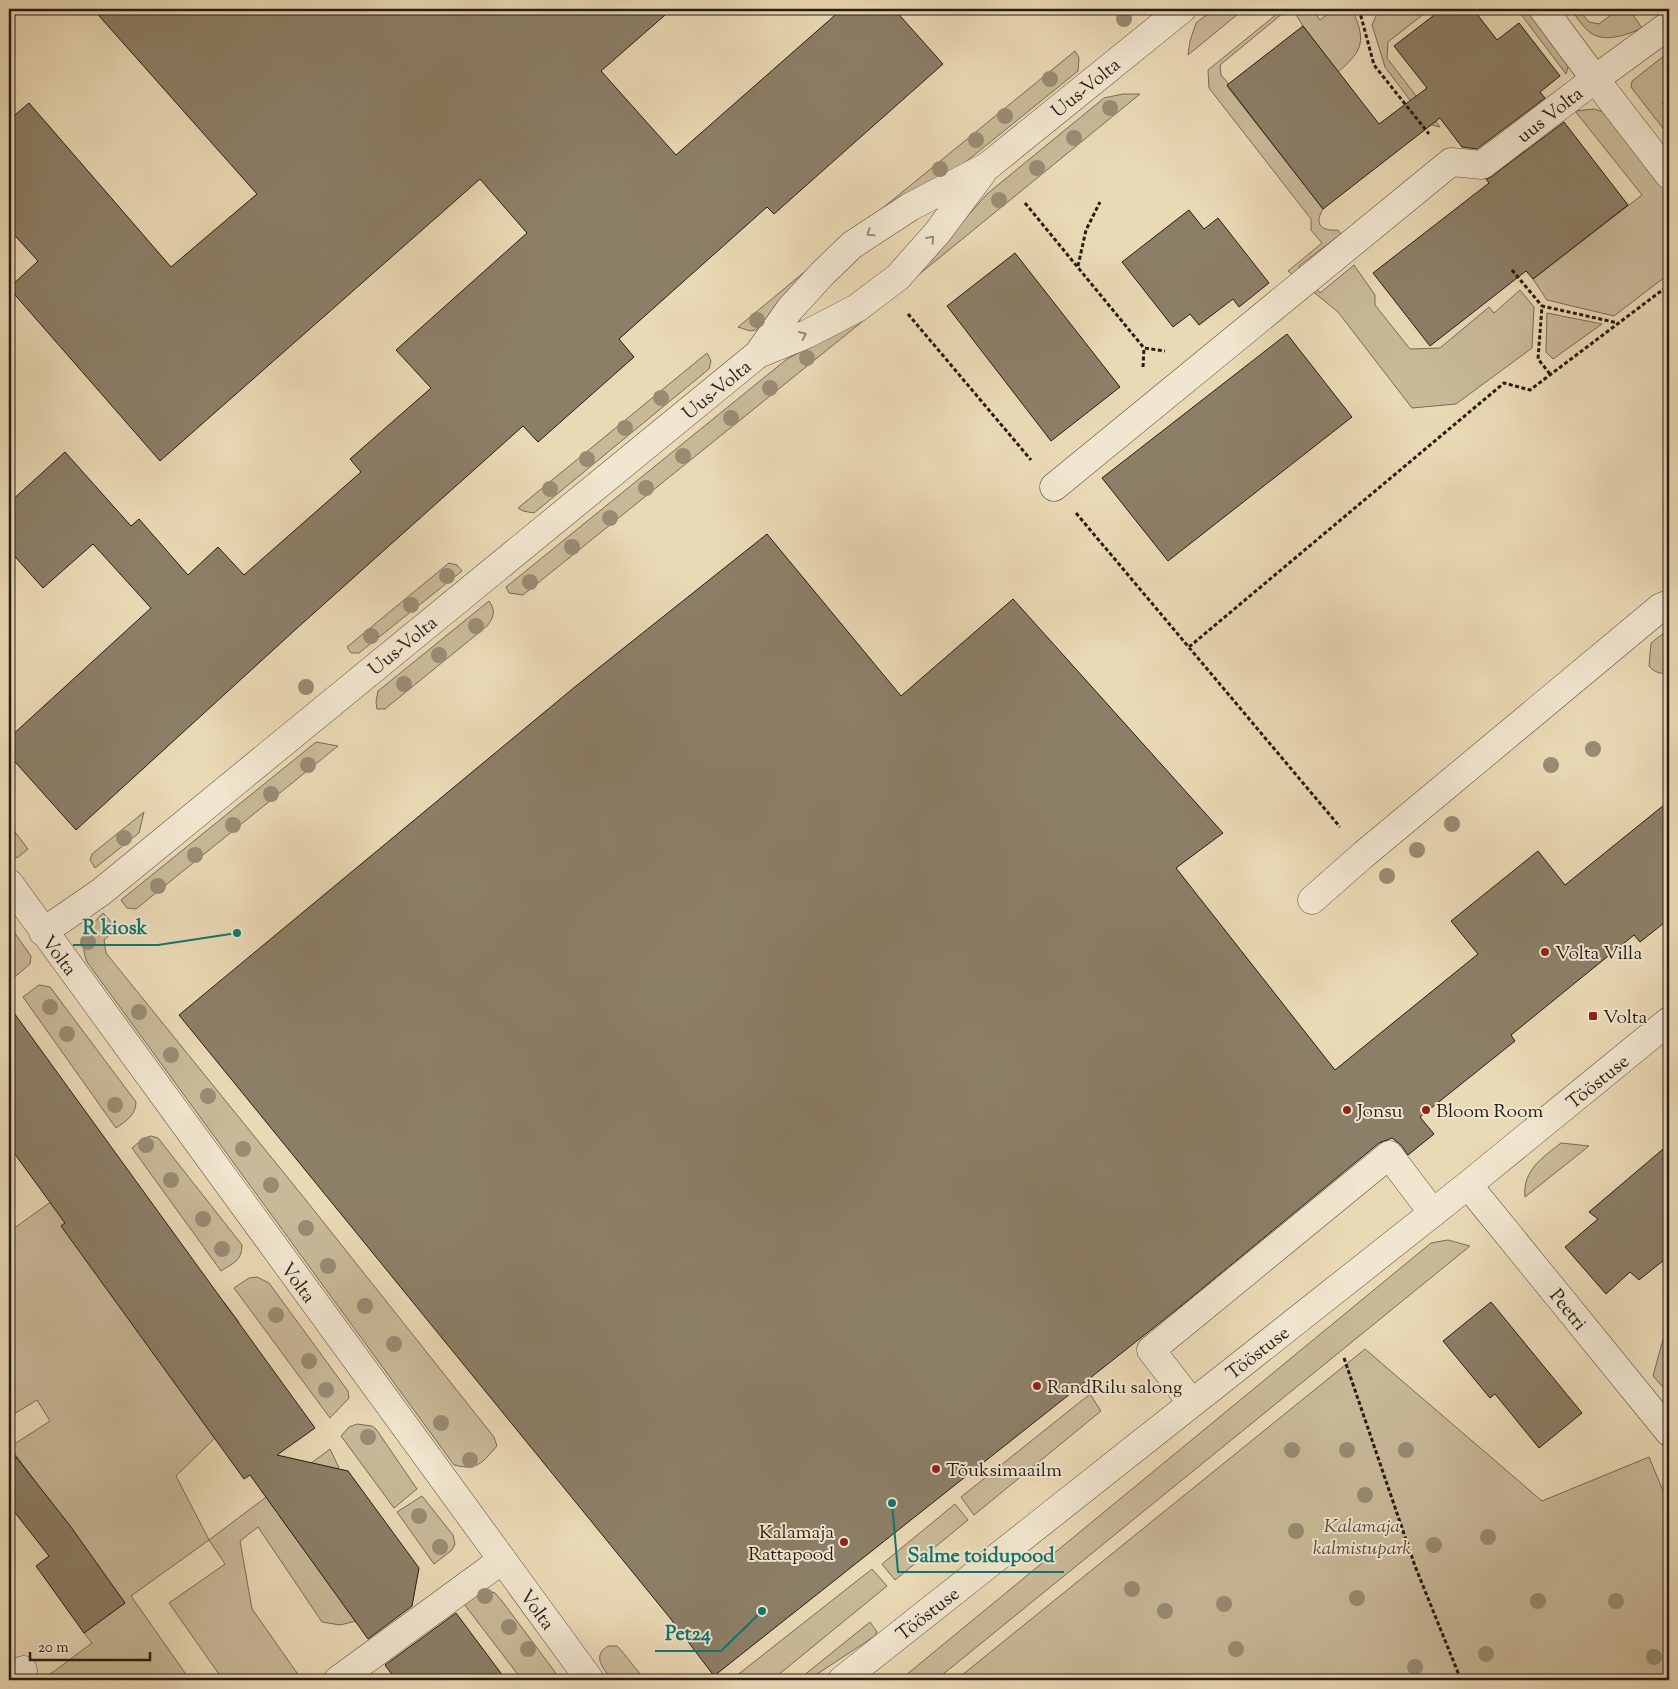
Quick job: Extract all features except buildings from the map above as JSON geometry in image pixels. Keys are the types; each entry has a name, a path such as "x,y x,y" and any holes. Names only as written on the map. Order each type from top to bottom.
{"street":[{"name":"Uus-Volta","path":"43,932 101,892 758,354 790,309 852,245 910,208 988,166 1182,9"},
{"name":"uus Volta","path":"1451,162 1482,165 1595,79 1543,9"},
{"path":"1669,25 1595,79 1669,175"},
{"path":"1054,487 1451,162"},
{"name":"Uus-Volta","path":"758,354 807,334 857,308 898,276 936,233 988,166"},
{"path":"1312,900 1363,855 1661,607 1669,604"},
{"name":"Volta","path":"9,883 590,1680"},
{"name":"Tööstuse","path":"842,1680 1468,1185 1669,1021"},
{"path":"1192,1403 1152,1350 1389,1155 1433,1212"},
{"name":"Peetri","path":"1468,1185 1669,1432"},
{"path":"351,1677 502,1560"}],"path":[{"path":"1361,9 1374,65 1451,162"},
{"path":"1077,267 1086,230 1100,202"},
{"path":"1025,203 1144,348 1210,360"},
{"path":"1512,270 1542,306 1618,323"},
{"path":"1363,855 1189,647 1504,383 1530,390 1669,285"},
{"path":"1542,306 1538,359 1550,374"},
{"path":"1344,1358 1415,1566 1461,1680"}],"green space":[{"path":"1214,9 1244,9 1188,55 1196,23"},
{"path":"1283,9 1288,9 1220,65 1221,75 1229,84 1227,86 1323,209 1319,220 1321,226 1328,230 1338,230 1341,234 1299,266 1320,293 1354,265 1375,295 1375,305 1410,349 1440,348 1489,307 1494,313 1520,290 1534,307 1532,348 1456,404 1412,408 1338,312 1288,271 1322,243 1311,230 1311,219 1209,88 1208,70"},
{"path":"1288,9 1312,9 1320,20 1333,10 1352,9 1361,37 1358,51 1338,72 1293,10"},
{"path":"1379,9 1430,9 1388,42 1387,58 1440,127 1428,124 1385,67 1372,25"},
{"path":"1517,9 1530,9 1569,64 1566,74"},
{"path":"1571,9 1578,9 1589,22 1599,24 1619,9 1641,9 1633,15 1642,28 1615,37 1601,37 1585,29"},
{"path":"1075,51 1079,58 1078,71 962,165 879,211"},
{"path":"1669,52 1669,97 1662,103 1669,113 1669,136 1631,87 1632,81"},
{"path":"1123,94 1140,94 906,285 987,194 1104,98"},
{"path":"1594,109 1607,113 1669,188 1669,274 1614,316 1547,300 1533,279 1642,195 1575,111"},
{"path":"808,269 756,330 750,331 738,327"},
{"path":"873,313 523,595 509,593 506,587 787,359"},
{"path":"1547,313 1602,324 1553,359 1546,352"},
{"path":"707,353 711,361 709,369 534,513 518,508"},
{"path":"449,563 457,565 462,571 359,653 351,653 347,647"},
{"path":"489,601 493,608 493,614 487,626 385,709 377,709 378,691"},
{"path":"1669,629 1669,673 1656,672 1649,666 1651,643"},
{"path":"316,742 338,746 136,909 127,908 121,900"},
{"path":"144,812 139,833 95,868 90,860 92,854"},
{"path":"9,824 28,849 17,858 9,848"},
{"path":"103,913 113,924 113,932 104,940 106,953 494,1437 497,1446 483,1461 468,1467 454,1465 87,962 83,947 84,940 92,924"},
{"path":"9,925 31,956 30,964 11,980 9,977"},
{"path":"39,985 50,987 136,1102 136,1107 132,1114 116,1128 23,997"},
{"path":"151,1136 158,1138 242,1245 239,1258 221,1271 132,1148 144,1138"},
{"path":"1561,1143 1589,1146 1525,1197 1525,1188 1530,1172 1541,1159"},
{"path":"67,1190 81,1212 61,1226 223,1301 239,1322 168,1373 215,1438 176,1476 209,1540 131,1596 190,1680 53,1680 49,1675 92,1643 84,1633 125,1603 9,1446 9,1432 16,1443 50,1421 37,1400 9,1417 9,1232"},
{"path":"1448,1240 1470,1246 936,1680 900,1680 1431,1243"},
{"path":"257,1277 269,1283 348,1391 349,1398 330,1418 234,1288 249,1278"},
{"path":"1669,1329 1669,1394 1653,1376 1665,1332"},
{"name":"Kalamaja kalmistupark","path":"1365,1349 1542,1501 1649,1457 1669,1505 1669,1680 956,1680"},
{"path":"1090,1394 1101,1411 974,1515 961,1497"},
{"path":"357,1424 372,1426 376,1429 417,1489 394,1508 341,1436 349,1427"},
{"path":"330,1449 339,1468 278,1514 356,1621 340,1625 322,1622 258,1527 240,1541 252,1609 302,1680 223,1680 169,1603 225,1564 209,1540"},
{"path":"422,1496 453,1535 455,1544 452,1550 434,1564 397,1512"},
{"path":"955,1504 968,1520 895,1580 882,1564"},
{"path":"872,1569 887,1586 772,1680 731,1680"},
{"path":"480,1588 495,1593 561,1680 522,1680 461,1600"},
{"path":"870,1622 877,1632 875,1636 808,1680 798,1680"},
{"path":"608,1646 617,1646 645,1680 612,1680 603,1667 600,1658 600,1654"}],"place":[{"name":"R kiosk","path":"237,933"},
{"name":"Volta Villa","path":"1545,952"},
{"name":"Volta","path":"1593,1016"},
{"name":"Jonsu","path":"1347,1110"},
{"name":"Bloom Room","path":"1426,1110"},
{"name":"RandRilu salong","path":"1037,1386"},
{"name":"Tõuksimaailm","path":"936,1469"},
{"name":"Salme toidupood","path":"892,1503"},
{"name":"Kalamaja Rattapood","path":"844,1542"},
{"name":"Pet24","path":"762,1611"}]}
